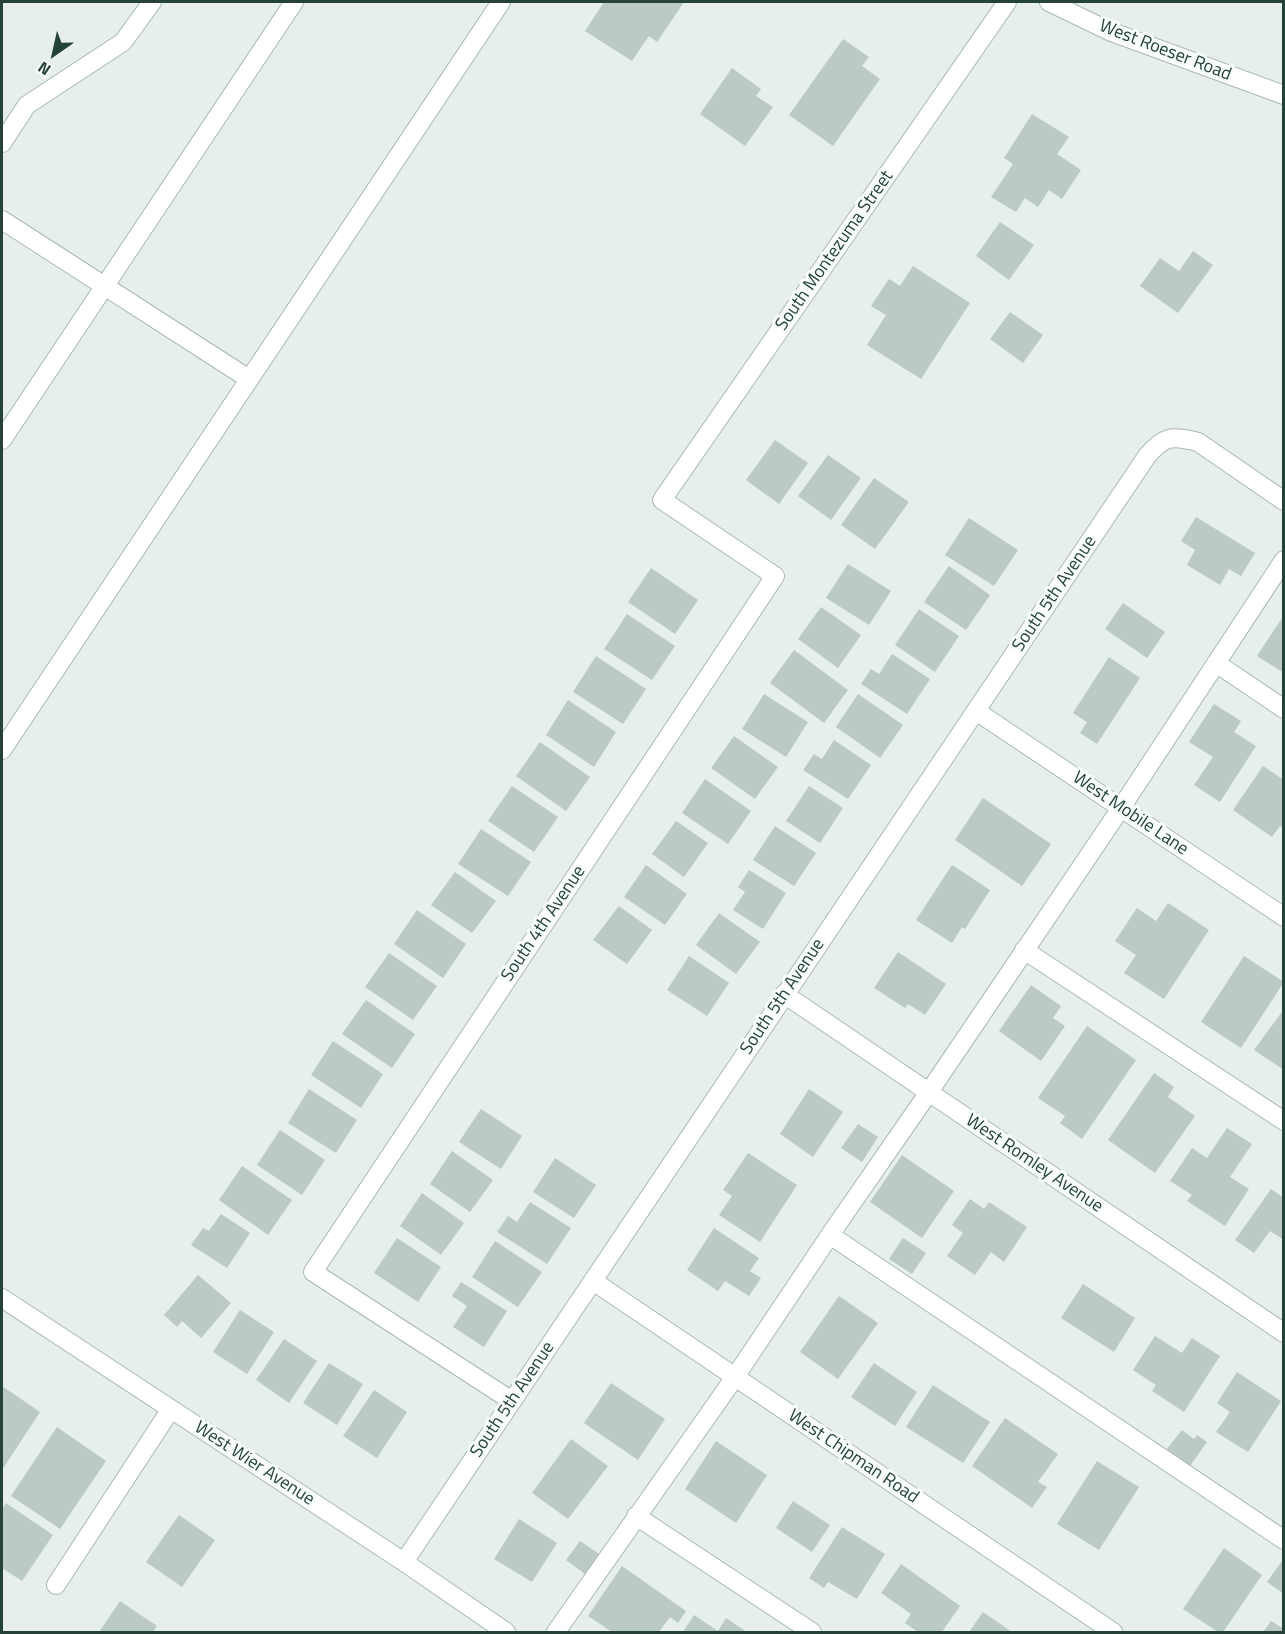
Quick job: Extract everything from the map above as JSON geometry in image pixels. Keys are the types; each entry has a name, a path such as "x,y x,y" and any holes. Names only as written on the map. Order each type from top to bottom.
{"street":[{"path":"2,143 27,105 123,42 152,2"},
{"path":"2,440 294,2"},
{"path":"2,750 501,2"},
{"name":"South Montezuma Street","path":"775,576 662,500 1007,2"},
{"name":"West Roeser Road","path":"1049,2 1109,31 1284,95"},
{"path":"2,220 249,379"},
{"name":"South 5th Avenue","path":"404,1562 1147,456 1158,444 1169,438 1183,438 1198,442 1284,501"},
{"path":"556,1632 735,1377 929,1092 1121,808 1284,560"},
{"name":"South 4th Avenue","path":"512,1401 313,1272 775,576"},
{"path":"1216,663 1284,709"},
{"name":"West Mobile Lane","path":"976,711 1284,917"},
{"path":"1024,951 1284,1121"},
{"name":"West Romley Avenue","path":"784,994 1284,1333"},
{"path":"830,1235 1284,1540"},
{"name":"West Chipman Road","path":"593,1281 1113,1632"},
{"name":"West Wier Avenue","path":"2,1298 404,1562 506,1632"},
{"path":"56,1585 171,1409"},
{"path":"636,1515 812,1632"}],"building":[{"path":"604,2 684,2 657,42 649,36 632,61 585,31"},
{"path":"843,39 869,57 862,66 880,79 833,146 789,115"},
{"path":"732,68 761,89 756,96 773,107 745,146 700,114"},
{"path":"1032,114 1069,137 1057,154 1081,170 1062,199 1049,190 1038,207 1025,198 1016,212 991,197 1013,164 1004,158"},
{"path":"1000,222 1034,245 1009,280 976,256"},
{"path":"1193,251 1213,265 1178,313 1140,286 1160,258 1179,271"},
{"path":"913,266 970,303 921,379 867,345 886,315 871,306 889,279 900,286"},
{"path":"1010,312 1043,335 1023,363 990,339"},
{"path":"775,440 808,463 779,504 746,480"},
{"path":"828,455 861,478 831,520 798,496"},
{"path":"874,478 909,502 875,549 841,525"},
{"path":"1196,517 1255,553 1241,576 1229,569 1220,585 1187,565 1195,550 1181,541"},
{"path":"969,518 1018,550 994,586 945,555"},
{"path":"848,564 891,591 869,625 826,598"},
{"path":"949,566 990,595 966,630 924,602"},
{"path":"651,568 698,600 675,634 628,602"},
{"path":"1123,603 1165,632 1147,658 1105,629"},
{"path":"821,607 861,635 838,668 798,639"},
{"path":"919,609 959,636 935,672 895,645"},
{"path":"627,614 675,646 652,680 604,649"},
{"path":"1284,615 1284,673 1257,656"},
{"path":"794,650 848,690 824,723 770,683"},
{"path":"892,654 930,679 907,714 861,684 871,669 879,674"},
{"path":"596,656 646,689 623,724 573,692"},
{"path":"1109,657 1140,678 1097,744 1080,733 1087,722 1073,713"},
{"path":"764,694 808,722 786,757 742,729"},
{"path":"858,694 903,725 880,758 836,727"},
{"path":"568,700 616,732 594,767 546,735"},
{"path":"1214,704 1241,721 1234,732 1256,746 1220,802 1194,785 1213,757 1189,742"},
{"path":"734,736 778,767 755,799 711,768"},
{"path":"834,740 871,765 848,799 803,770 814,754 822,759"},
{"path":"540,742 590,777 566,811 516,776"},
{"path":"1263,766 1284,780 1284,828 1280,826 1272,837 1233,810"},
{"path":"705,779 751,811 728,844 682,813"},
{"path":"512,786 558,817 534,852 488,821"},
{"path":"809,786 843,808 820,843 786,821"},
{"path":"983,798 1051,844 1022,886 955,840"},
{"path":"676,821 708,843 684,877 652,854"},
{"path":"775,826 816,853 794,886 753,860"},
{"path":"481,829 531,862 508,896 458,864"},
{"path":"646,865 687,894 665,925 624,897"},
{"path":"952,865 990,890 965,929 962,927 952,943 916,920"},
{"path":"749,870 786,893 763,929 733,910 745,892 738,887"},
{"path":"455,872 496,901 472,933 431,905"},
{"path":"1168,903 1209,930 1164,999 1124,973 1136,955 1115,941 1137,908 1156,921"},
{"path":"619,906 652,930 627,964 593,940"},
{"path":"417,910 466,944 443,978 394,944"},
{"path":"719,913 760,942 736,974 696,945"},
{"path":"898,952 946,984 925,1015 908,1004 905,1008 874,988"},
{"path":"389,953 437,986 413,1020 365,987"},
{"path":"689,956 729,983 707,1016 667,990"},
{"path":"1244,956 1284,982 1241,1048 1201,1022"},
{"path":"1031,985 1061,1006 1053,1018 1065,1026 1041,1061 999,1031"},
{"path":"366,1000 415,1034 392,1068 342,1034"},
{"path":"1284,1009 1284,1070 1254,1050"},
{"path":"1087,1026 1136,1060 1082,1139 1060,1123 1065,1116 1038,1098"},
{"path":"333,1041 383,1074 361,1108 311,1075"},
{"path":"1154,1073 1174,1087 1168,1097 1195,1116 1155,1173 1108,1140"},
{"path":"309,1089 357,1120 336,1153 288,1123"},
{"path":"809,1089 843,1112 813,1157 780,1134"},
{"path":"481,1109 522,1136 501,1169 459,1142"},
{"path":"858,1124 878,1137 862,1162 841,1148"},
{"path":"1227,1128 1252,1144 1230,1177 1249,1189 1225,1226 1187,1201 1192,1195 1170,1181 1192,1148 1207,1158"},
{"path":"280,1130 325,1160 302,1195 257,1165"},
{"path":"452,1151 493,1180 470,1212 430,1184"},
{"path":"748,1153 797,1185 760,1242 719,1215 732,1196 723,1190"},
{"path":"902,1155 954,1191 922,1238 870,1202"},
{"path":"555,1158 596,1185 574,1218 533,1192"},
{"path":"242,1166 292,1200 268,1235 219,1200"},
{"path":"1271,1189 1284,1198 1284,1240 1270,1231 1254,1253 1235,1240"},
{"path":"422,1193 464,1223 441,1255 400,1226"},
{"path":"970,1199 984,1209 989,1202 1027,1227 1004,1262 991,1252 975,1275 947,1256 963,1233 952,1225"},
{"path":"530,1202 571,1228 547,1264 497,1232 508,1216 517,1222"},
{"path":"221,1214 250,1233 227,1268 191,1245 203,1228 209,1231"},
{"path":"714,1228 759,1258 750,1271 761,1278 749,1296 725,1281 718,1291 687,1270"},
{"path":"397,1238 441,1267 418,1302 374,1273"},
{"path":"903,1238 926,1253 912,1274 889,1259"},
{"path":"495,1241 542,1272 518,1307 472,1277"},
{"path":"198,1275 231,1303 201,1338 182,1321 177,1327 164,1315"},
{"path":"461,1282 507,1311 484,1347 453,1327 467,1306 452,1296"},
{"path":"1083,1284 1135,1318 1114,1352 1061,1318"},
{"path":"839,1296 878,1323 838,1379 800,1352"},
{"path":"240,1310 274,1332 247,1374 213,1352"},
{"path":"1155,1336 1182,1353 1192,1338 1220,1356 1184,1412 1152,1391 1156,1385 1133,1370"},
{"path":"284,1339 317,1361 289,1403 256,1380"},
{"path":"329,1363 363,1384 337,1425 303,1403"},
{"path":"874,1363 917,1392 895,1426 851,1397"},
{"path":"1237,1372 1281,1401 1248,1452 1216,1432 1230,1412 1217,1403"},
{"path":"611,1383 665,1419 638,1460 584,1423"},
{"path":"933,1385 990,1422 963,1463 906,1427"},
{"path":"2,1386 40,1412 2,1470"},
{"path":"374,1390 407,1412 377,1458 343,1436"},
{"path":"1005,1418 1058,1454 1038,1482 1047,1487 1032,1508 972,1466"},
{"path":"57,1427 106,1461 60,1529 11,1496"},
{"path":"1182,1430 1194,1439 1197,1435 1207,1442 1190,1466 1167,1449"},
{"path":"571,1439 608,1466 568,1519 532,1493"},
{"path":"716,1441 767,1475 736,1523 685,1489"},
{"path":"1097,1461 1139,1487 1099,1550 1057,1524"},
{"path":"793,1501 830,1525 812,1552 776,1528"},
{"path":"6,1503 53,1535 22,1581 2,1568 2,1509"},
{"path":"179,1515 215,1540 182,1587 146,1562"},
{"path":"519,1519 557,1543 532,1582 494,1559"},
{"path":"842,1527 885,1554 857,1599 828,1582 824,1588 809,1578"},
{"path":"580,1541 599,1554 585,1574 566,1560"},
{"path":"1224,1548 1262,1575 1223,1632 1218,1632 1183,1609"},
{"path":"1284,1558 1284,1594 1267,1582"},
{"path":"901,1564 960,1606 942,1632 918,1632 905,1623 911,1614 881,1593"},
{"path":"622,1566 686,1611 678,1623 670,1617 659,1632 612,1632 588,1616"},
{"path":"120,1601 157,1626 153,1632 99,1632"},
{"path":"983,1612 1012,1632 969,1632"},
{"path":"694,1615 718,1631 726,1618 744,1630 743,1632 683,1632"},
{"path":"1271,1621 1284,1629 1284,1632 1263,1632"}]}
